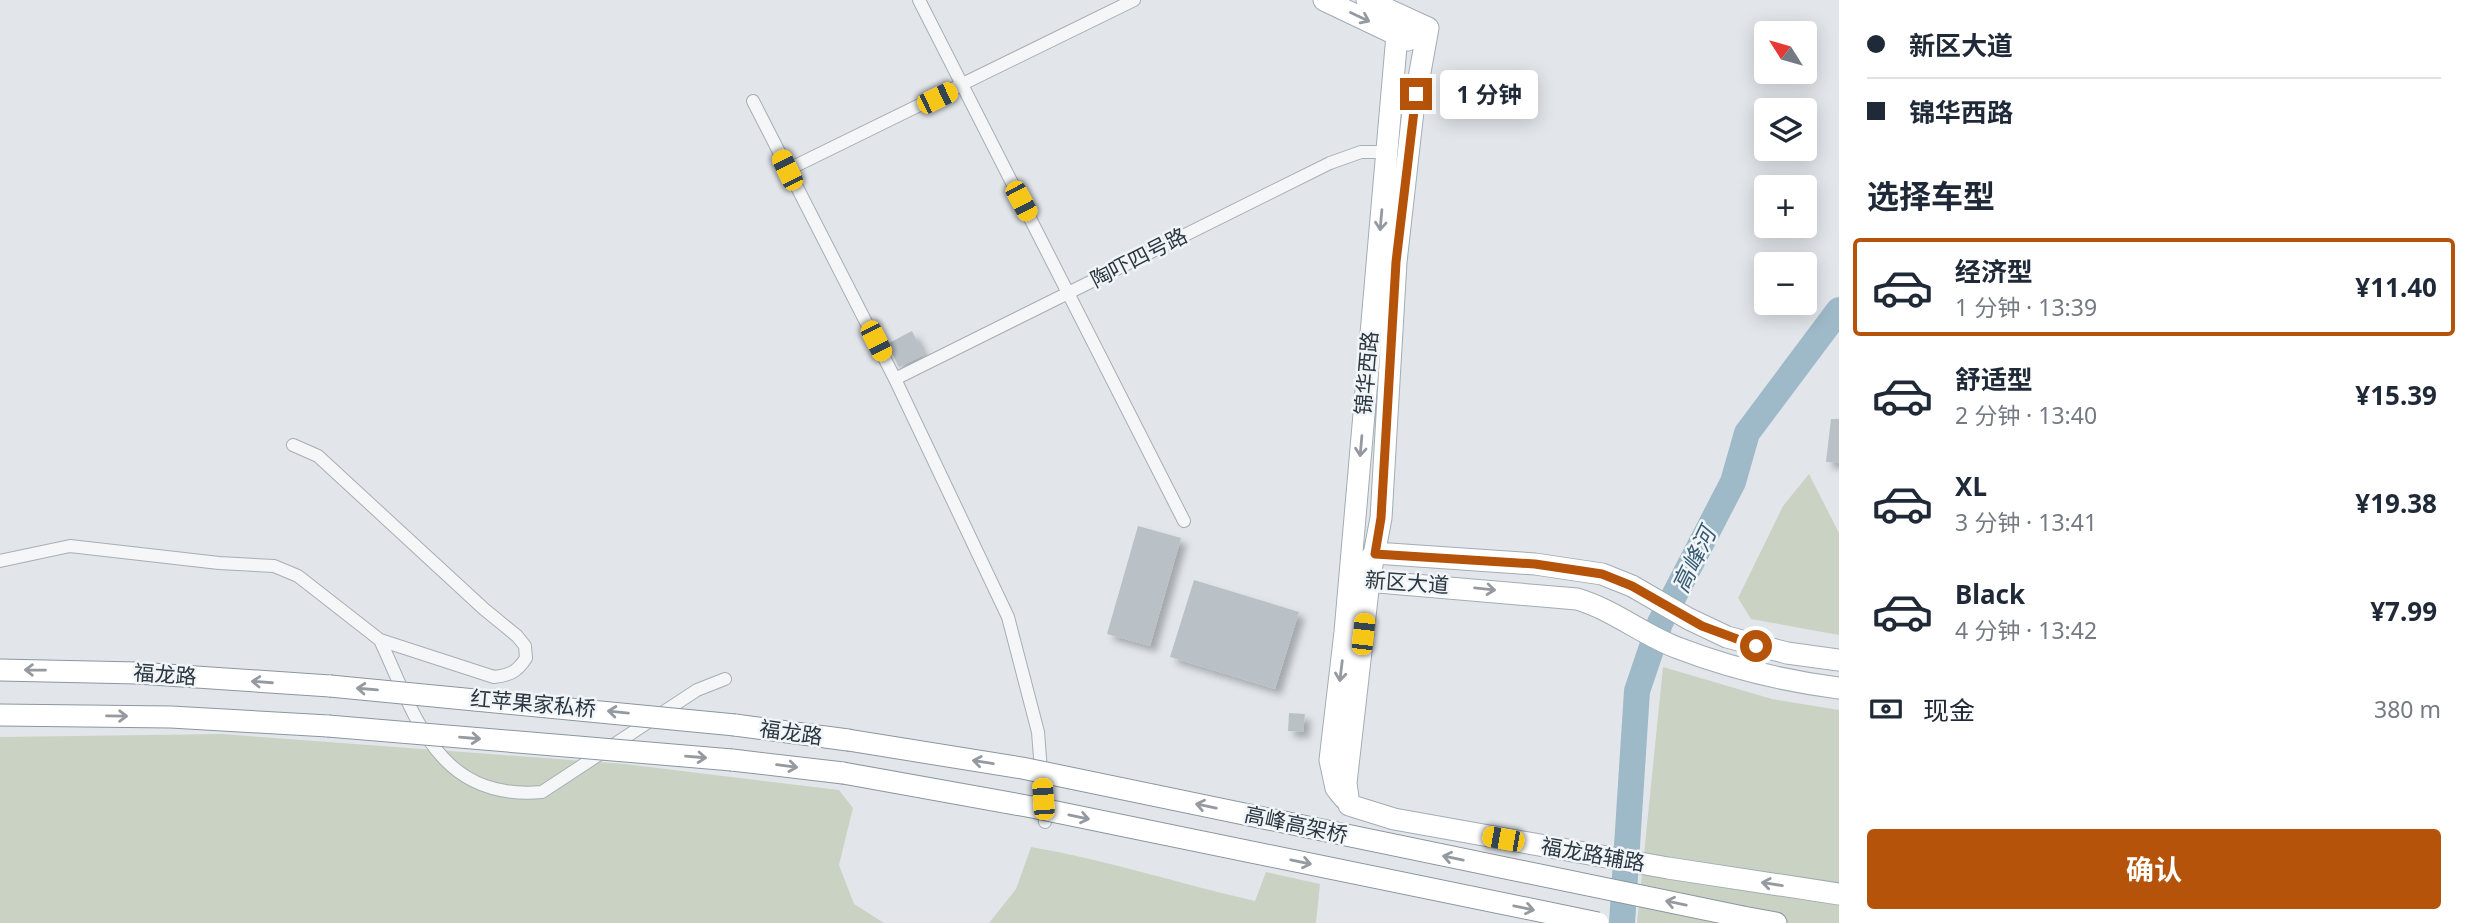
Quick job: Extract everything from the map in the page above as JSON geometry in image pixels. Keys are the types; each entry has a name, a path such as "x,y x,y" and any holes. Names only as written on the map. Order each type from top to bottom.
{"main road":[{"path":"1324,0 1397,35 1425,38"},
{"path":"1367,0 1425,38"},
{"name":"锦华西路","path":"1349,805 1336,788 1330,760 1359,580 1397,35"},
{"name":"锦华西路","path":"1375,554 1381,518 1396,262 1425,38"},
{"name":"新区大道","path":"1839,660 1756,646 1689,619 1623,581 1582,569 1461,558 1375,554 1359,580 1457,586 1577,599 1597,605 1676,648 1773,677 1839,688"},
{"path":"1457,586 1461,558"},
{"name":"福龙路","path":"0,670 137,673 330,686"},
{"name":"红苹果家私桥","path":"330,686 735,725"},
{"name":"福龙路","path":"0,715 171,717 328,726"},
{"name":"福龙路","path":"735,725 848,740"},
{"name":"红苹果家私桥","path":"328,726 732,760"},
{"name":"高峰高架桥","path":"848,740 1022,768 1776,923"},
{"name":"福龙路","path":"732,760 843,773"},
{"name":"高峰高架桥","path":"843,773 1019,805 1598,923"},
{"name":"福龙路辅路","path":"1349,805 1394,819 1668,868 1839,894"}],"street":[{"path":"919,0 1184,521"},
{"path":"787,170 962,86 1126,2"},
{"path":"753,101 895,379 1008,617 1038,732 1045,822"},
{"name":"陶吓四号路","path":"895,379 1345,156 1387,152"},
{"path":"0,561 70,546 219,563 274,566 298,576 380,640 494,677 511,674 526,658 525,646 517,636 484,609 318,456 293,444"},
{"path":"380,640 423,734 435,752 466,777 486,786 519,794 542,792 697,690 725,679"}],"green space":[{"path":"1809,474 1839,533 1839,635 1751,619 1738,598 1783,506"},
{"path":"1663,667 1772,699 1839,710 1839,923 1637,923"},
{"path":"221,734 625,764 839,790 853,808 839,865 854,904 884,923 0,923 0,737"},
{"path":"1031,847 1255,901 1266,872 1320,884 1316,923 989,923 1016,889"}],"building":[{"path":"912,331 924,355 899,367 887,344"},
{"path":"1831,419 1839,419 1839,463 1826,462"},
{"path":"1138,526 1181,538 1150,646 1107,634"},
{"path":"1194,580 1299,612 1275,689 1170,657"},
{"path":"1289,713 1305,714 1303,732 1288,731"}],"waterway":[{"name":"高峰河","path":"1622,923 1637,691 1660,623 1733,482 1747,433 1839,310"}],"route":[{"path":"1416,94 1396,262 1381,481 1381,518 1375,554 1461,558 1582,569 1623,581 1702,626 1756,646"}]}
